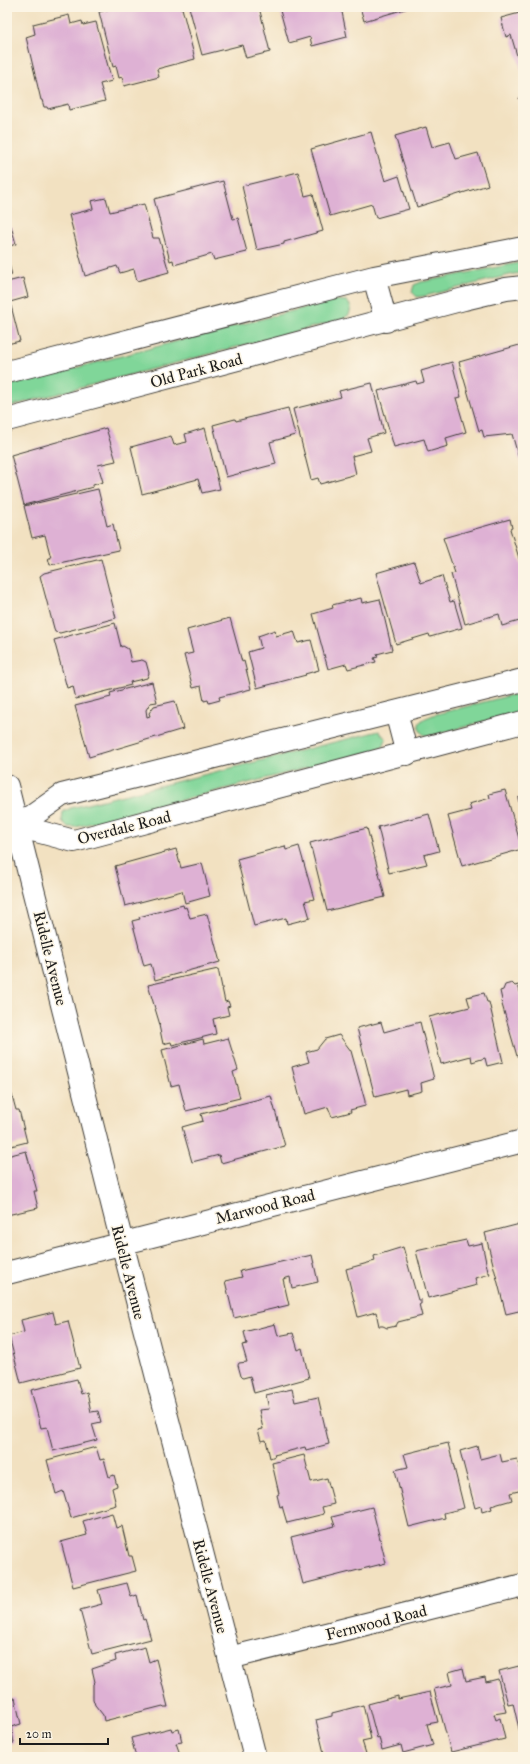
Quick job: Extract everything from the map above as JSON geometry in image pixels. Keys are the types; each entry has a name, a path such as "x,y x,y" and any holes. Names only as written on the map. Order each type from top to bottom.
{"street":[{"path":"7,372 374,277 523,248"},
{"path":"374,277 386,321"},
{"name":"Old Park Road","path":"7,420 485,294 523,287"},
{"path":"18,826 62,795 523,680"},
{"path":"396,712 407,754"},
{"name":"Overdale Road","path":"18,826 74,841 407,754 523,722"},
{"name":"Ridelle Avenue","path":"7,786 122,1242 255,1757"},
{"name":"Marwood Road","path":"7,1273 122,1242 523,1141"},
{"name":"Fernwood Road","path":"229,1658 523,1585"}],"green space":[{"path":"523,262 523,273 425,296 417,297 412,292 414,285 421,282"},
{"path":"334,300 347,301 351,307 349,315 340,320 7,407 7,386"},
{"path":"523,692 523,711 435,735 424,735 420,731 419,723 433,715"},
{"path":"379,731 386,739 383,747 373,751 76,827 68,827 62,821 63,812 71,808"}],"building":[{"path":"117,7 182,8 195,59 157,69 159,77 124,86 122,77 119,78 116,66 113,67 99,12"},
{"path":"189,7 259,7 270,52 246,58 242,45 202,55"},
{"path":"279,7 341,7 347,37 312,46 310,37 289,43"},
{"path":"360,7 412,7 364,21"},
{"path":"523,12 522,73 511,35 506,37 501,18"},
{"path":"69,15 71,24 82,21 83,25 96,22 112,81 100,84 105,101 69,110 68,104 48,109 47,107 44,107 41,100 26,37 35,34 33,24"},
{"path":"523,97 523,114 522,114 519,98"},
{"path":"426,127 432,147 450,142 456,159 478,153 488,185 417,207 395,136"},
{"path":"371,132 385,181 399,176 409,209 376,218 372,204 330,216 311,149"},
{"path":"298,172 305,196 313,194 323,231 284,242 284,244 257,250 242,186"},
{"path":"223,181 233,219 238,218 247,252 214,260 212,254 174,265 173,260 170,261 154,199"},
{"path":"106,198 110,212 144,204 153,238 159,238 169,272 137,281 134,269 120,273 117,266 85,276 69,215 93,209 91,201"},
{"path":"11,226 16,244 7,247 7,227"},
{"path":"7,257 12,275 7,276"},
{"path":"23,278 28,297 10,302 20,341 7,344 7,282"},
{"path":"523,344 523,473 512,434 484,437 482,430 479,431 459,362"},
{"path":"452,362 461,397 456,398 466,432 446,438 448,446 428,452 424,439 394,447 378,391 416,381 417,384 424,382 421,371"},
{"path":"372,383 384,433 367,438 371,451 352,456 356,474 320,484 318,478 311,480 293,409 341,397 339,391"},
{"path":"288,408 295,435 270,442 276,464 226,477 213,425"},
{"path":"106,428 116,461 98,465 103,482 93,485 93,487 24,505 11,455"},
{"path":"205,428 220,489 202,493 198,479 142,494 131,447 171,436 174,445 187,442 185,434"},
{"path":"98,489 107,526 113,524 119,550 50,565 48,558 51,558 45,535 32,538 24,506"},
{"path":"510,519 512,528 510,529 523,571 523,620 502,626 499,614 465,624 451,574 455,573 443,538"},
{"path":"101,559 116,618 60,633 55,632 40,576 44,573"},
{"path":"414,562 421,583 442,576 450,602 454,601 462,628 430,637 429,634 396,644 376,573"},
{"path":"361,598 362,603 380,599 392,650 377,654 378,657 374,658 376,662 348,669 346,664 328,669 313,614 333,608 332,605"},
{"path":"230,618 242,662 244,661 251,689 219,697 220,700 209,703 208,700 204,701 201,686 193,688 184,655 193,653 187,630"},
{"path":"115,623 121,647 123,646 128,649 131,662 142,660 146,662 149,673 147,678 130,682 131,685 76,699 73,686 67,688 54,640"},
{"path":"275,630 276,636 294,631 298,643 311,640 319,670 257,688 248,652 261,648 258,636"},
{"path":"152,682 157,702 150,703 146,710 147,717 150,716 149,713 154,706 175,701 183,729 89,757 75,706 111,697 110,693"},
{"path":"505,790 522,849 462,866 448,816 471,810 469,804 490,798 489,794"},
{"path":"523,796 523,815 522,815 518,798"},
{"path":"429,814 439,851 424,855 427,864 389,873 378,827"},
{"path":"367,828 385,897 327,911 310,843"},
{"path":"285,846 286,850 299,846 314,899 305,901 310,918 287,924 286,918 254,926 237,859"},
{"path":"176,849 181,868 202,863 210,896 185,903 182,891 125,906 115,866"},
{"path":"183,905 184,908 186,907 190,918 207,914 220,962 155,980 151,964 144,966 132,921 140,919 139,917"},
{"path":"218,969 225,1002 228,1001 230,1006 227,1007 229,1015 213,1019 216,1034 172,1045 171,1042 163,1044 160,1025 148,985"},
{"path":"512,983 515,986 518,985 521,995 523,995 523,1054 517,1056 501,1001 500,991 503,990 505,985"},
{"path":"484,993 487,1002 489,1002 503,1062 487,1066 485,1058 472,1062 471,1056 441,1064 429,1017 470,1007 467,997"},
{"path":"381,1022 384,1032 420,1022 434,1079 421,1083 422,1091 407,1095 406,1089 375,1097 357,1028"},
{"path":"339,1035 351,1051 365,1101 365,1106 350,1110 351,1112 332,1117 328,1107 304,1114 292,1067 309,1062 306,1052 317,1049 325,1039"},
{"path":"228,1038 238,1070 233,1072 240,1098 186,1111 179,1084 171,1086 162,1050 203,1039 204,1044"},
{"path":"7,1077 16,1110 19,1110 27,1142 7,1147"},
{"path":"271,1096 285,1146 221,1163 219,1155 192,1162 182,1127 203,1121 201,1114"},
{"path":"26,1151 37,1191 34,1191 38,1208 7,1215 7,1156"},
{"path":"520,1224 521,1226 523,1225 523,1310 506,1314 485,1233"},
{"path":"466,1240 468,1246 482,1243 488,1272 490,1274 475,1278 477,1285 428,1298 416,1251"},
{"path":"403,1247 418,1300 421,1300 421,1304 419,1304 422,1316 398,1322 396,1326 387,1328 379,1326 376,1312 358,1317 346,1269 375,1261 374,1256"},
{"path":"312,1255 318,1282 292,1288 290,1277 283,1279 289,1305 234,1318 225,1281 242,1277 240,1271"},
{"path":"53,1312 56,1324 68,1321 80,1368 21,1383 9,1336 24,1332 21,1320"},
{"path":"275,1324 278,1336 293,1333 298,1350 302,1348 309,1378 254,1393 250,1376 243,1378 238,1365 239,1363 247,1362 242,1345 247,1344 244,1332"},
{"path":"77,1379 81,1394 87,1392 91,1412 98,1411 101,1422 92,1424 97,1440 53,1451 47,1427 41,1428 31,1390"},
{"path":"292,1389 295,1402 318,1397 329,1444 306,1450 305,1447 274,1455 275,1456 270,1458 266,1440 261,1441 258,1430 263,1429 259,1410 269,1409 266,1395"},
{"path":"448,1443 464,1508 444,1513 445,1518 409,1527 395,1470 408,1467 404,1454"},
{"path":"477,1446 480,1459 500,1454 502,1462 517,1459 523,1484 523,1490 510,1493 512,1500 491,1506 492,1509 482,1512 481,1506 475,1508 460,1451"},
{"path":"96,1447 100,1460 104,1459 109,1477 114,1475 117,1486 112,1488 116,1505 71,1518 63,1491 56,1494 47,1460"},
{"path":"304,1455 311,1482 327,1478 334,1504 322,1507 324,1514 287,1523 282,1506 280,1507 277,1495 279,1494 272,1463"},
{"path":"372,1507 386,1563 303,1584 291,1537 335,1526 332,1517"},
{"path":"112,1513 116,1528 122,1526 129,1556 132,1556 136,1571 73,1587 61,1542 87,1535 83,1521"},
{"path":"127,1583 131,1597 137,1595 143,1620 145,1619 151,1639 92,1654 80,1610 102,1604 98,1590"},
{"path":"145,1647 149,1662 156,1659 168,1707 163,1706 104,1721 103,1715 95,1705 93,1699 93,1684 95,1682 92,1669 116,1661 115,1655"},
{"path":"523,1665 523,1733 520,1733 513,1703 508,1704 499,1671"},
{"path":"463,1668 466,1681 485,1677 486,1682 498,1679 506,1712 494,1714 496,1720 500,1718 505,1739 451,1752 434,1689 452,1685 449,1672"},
{"path":"430,1692 438,1722 427,1724 433,1745 403,1753 401,1745 382,1750 379,1737 377,1738 368,1704 398,1696 398,1699"},
{"path":"15,1698 21,1724 11,1727 14,1743 7,1745 7,1700"},
{"path":"363,1705 371,1739 362,1741 367,1757 325,1757 316,1720 332,1716 332,1713"},
{"path":"171,1728 172,1731 179,1729 182,1742 176,1743 181,1757 136,1757 131,1738"}]}
